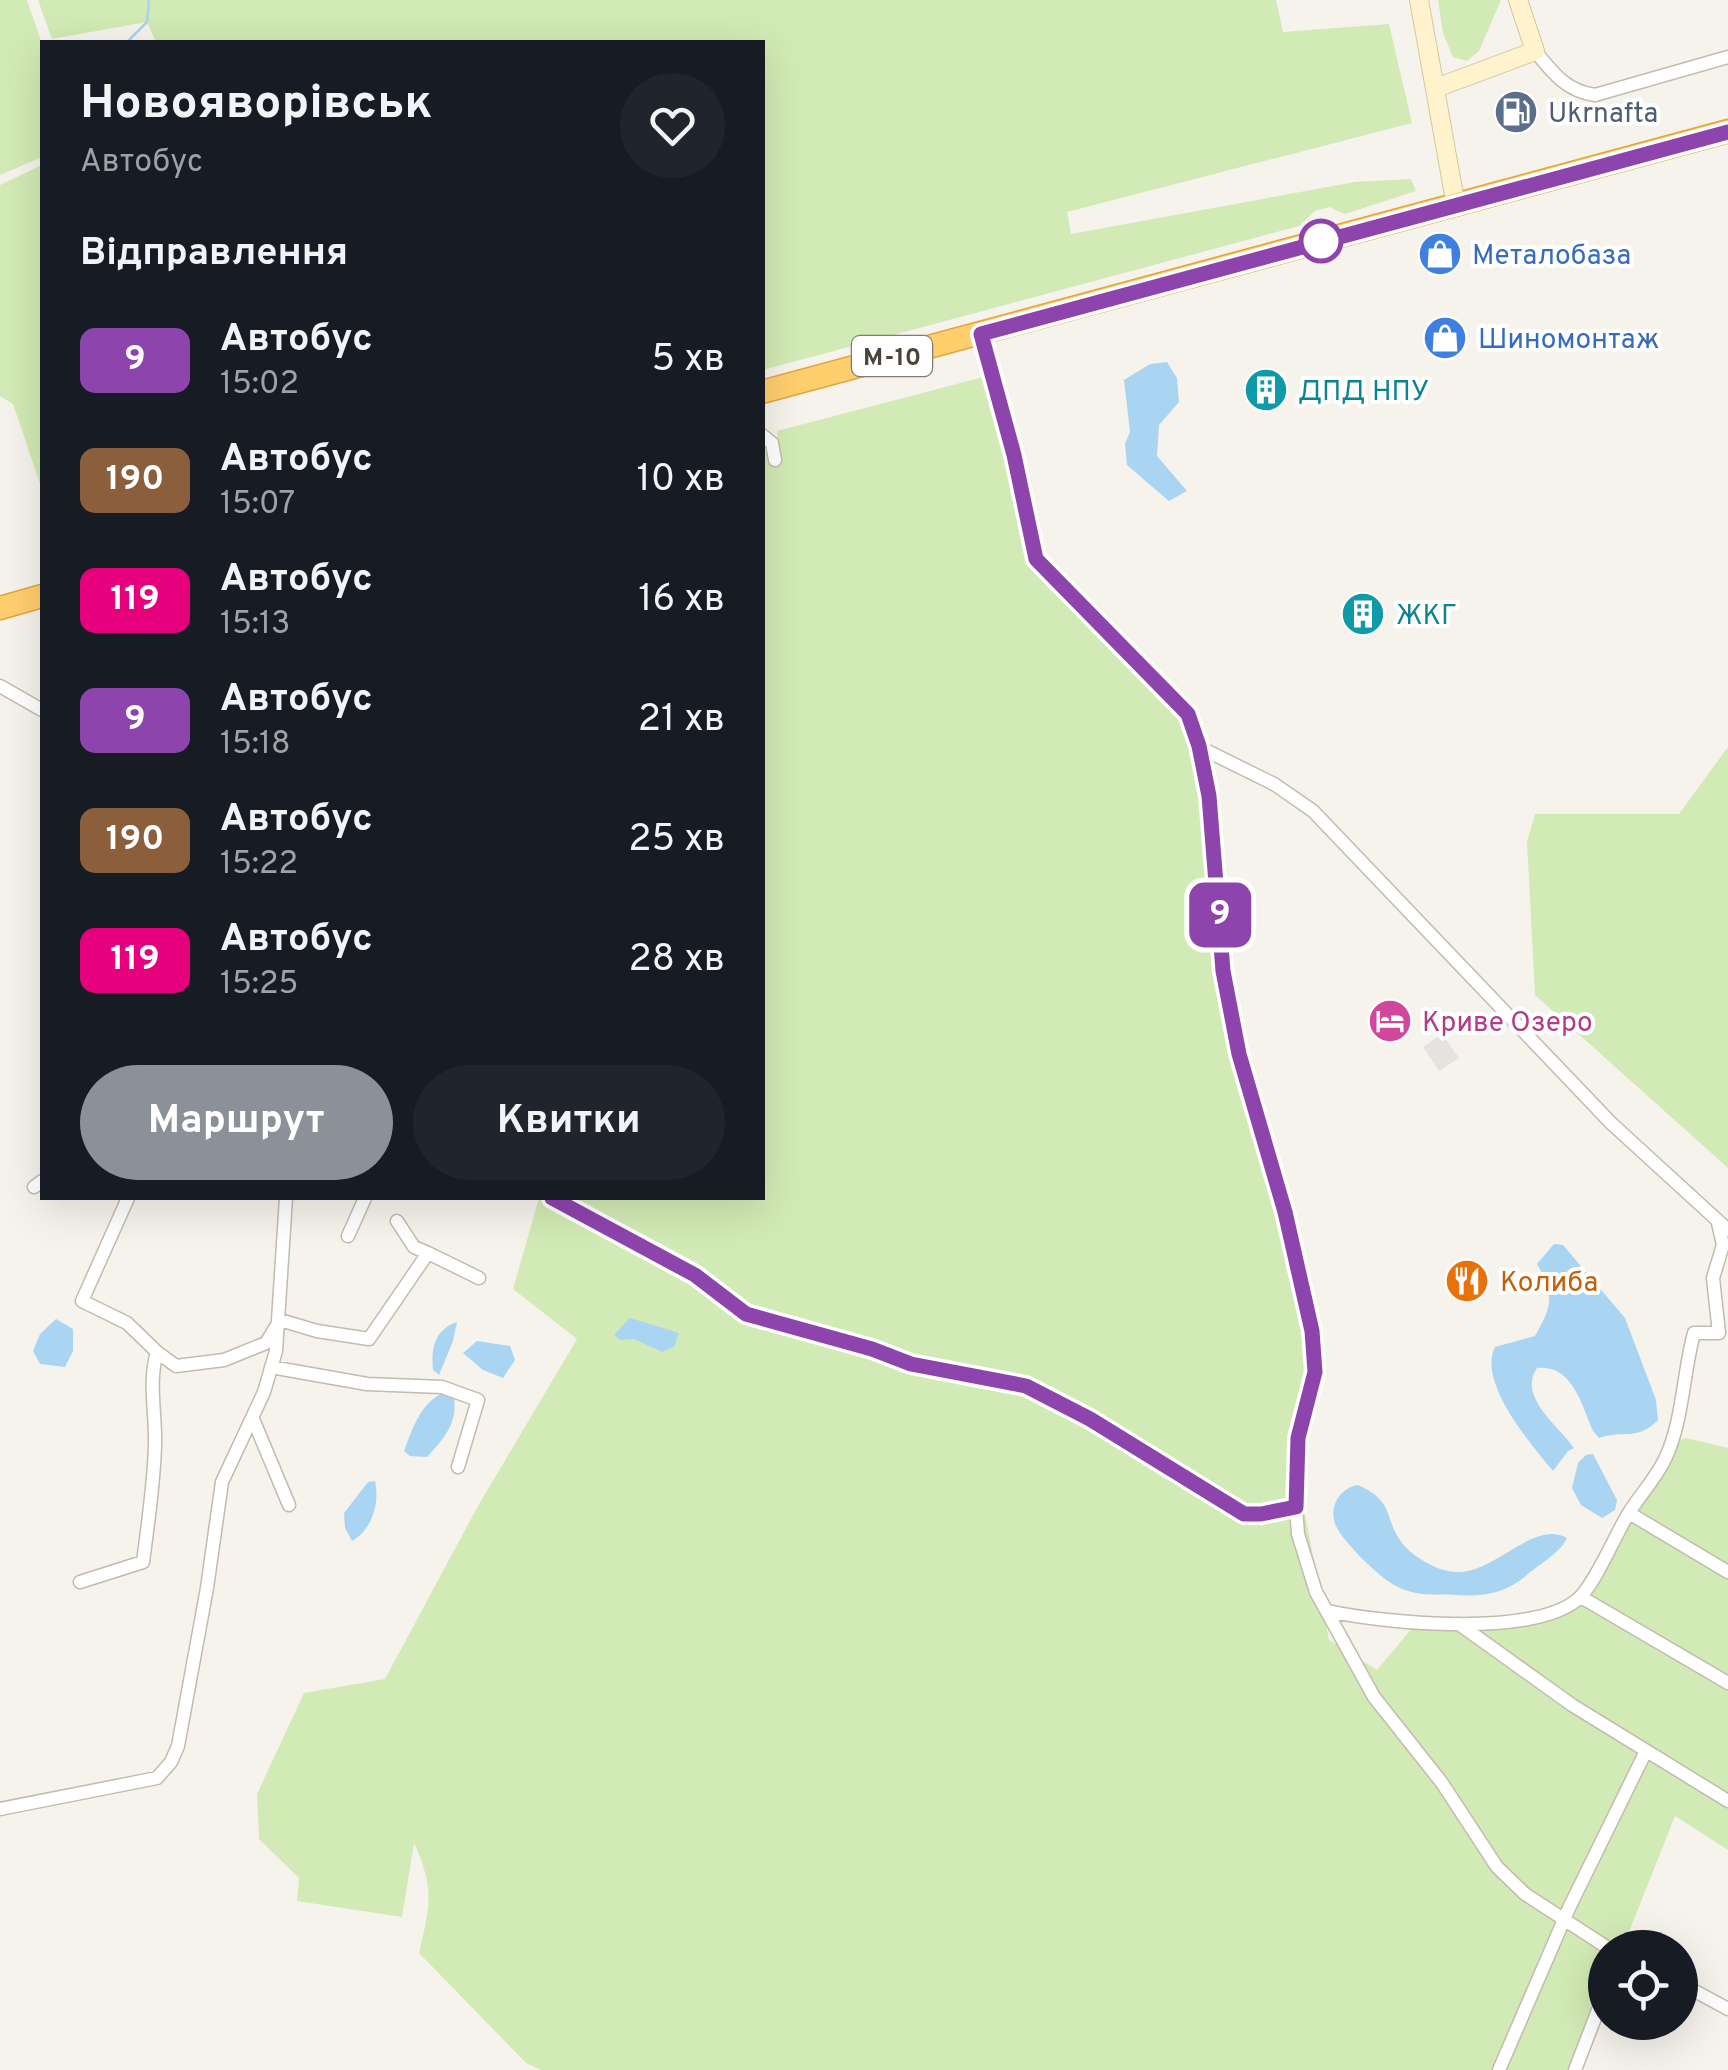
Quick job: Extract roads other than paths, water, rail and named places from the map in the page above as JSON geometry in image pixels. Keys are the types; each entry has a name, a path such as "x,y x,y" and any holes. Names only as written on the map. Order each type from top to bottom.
{"highway":[{"name":"М-10","path":"765,391 1728,132"},
{"path":"0,608 40,597"}],"street":[{"path":"1419,0 1456,206"},
{"path":"1518,0 1535,50 1556,76 1576,92 1595,95 1728,57"},
{"path":"1436,88 1535,50"},
{"path":"981,334 1014,455 1036,559 1188,714 1199,746 1209,796 1223,971 1239,1054 1285,1212 1312,1331 1315,1372 1298,1438 1296,1507 1298,1534 1316,1592 1374,1698 1442,1783 1497,1868 1525,1894 1588,1935"},
{"path":"765,438 772,442 775,460"},
{"path":"0,686 40,709"},
{"path":"1199,746 1274,784 1313,811 1608,1126 1723,1226 1723,1244 1713,1278 1723,1336 1694,1333 1665,1459 1581,1596 1534,1618 1460,1624 1367,1620 1328,1611"},
{"path":"127,1200 82,1301 126,1323 176,1366 224,1360 266,1343 280,1320"},
{"path":"0,1809 156,1778 171,1762 184,1716 222,1482 253,1419 271,1367 280,1320 286,1200"},
{"path":"348,1236 364,1200"},
{"path":"556,1200 695,1275 746,1314 872,1349 911,1364 1026,1386 1090,1419 1244,1514 1296,1507"},
{"path":"397,1221 414,1247 480,1278"},
{"path":"280,1320 370,1340 428,1253"},
{"path":"80,1582 143,1562 156,1443 151,1373 157,1352"},
{"path":"271,1367 368,1384 442,1386 478,1400 458,1467"},
{"path":"253,1419 288,1505"},
{"path":"1629,1513 1728,1572"},
{"path":"1581,1596 1728,1684"},
{"path":"1460,1624 1572,1705 1728,1800"},
{"path":"1499,2070 1646,1751"},
{"path":"1698,1993 1728,2009"},
{"path":"1575,2070 1588,2036"}],"water":[{"path":"1167,362 1177,378 1179,402 1159,425 1157,456 1187,491 1169,501 1127,465 1125,444 1130,432 1124,380 1150,364"},
{"path":"1554,1244 1563,1245 1625,1318 1656,1400 1658,1420 1637,1433 1599,1438 1567,1379 1549,1368 1537,1368 1532,1379 1536,1401 1574,1448 1553,1471 1509,1413 1491,1362 1495,1347 1535,1336 1541,1326 1549,1292 1537,1264"},
{"path":"630,1318 679,1333 674,1347 662,1352 634,1339 620,1340 614,1335"},
{"path":"56,1319 73,1329 73,1351 65,1367 40,1364 33,1351 40,1334"},
{"path":"457,1322 439,1375 433,1370 436,1341 443,1330"},
{"path":"477,1341 510,1346 515,1360 503,1378 483,1370 463,1353"},
{"path":"443,1393 454,1398 454,1415 448,1430 427,1457 410,1456 404,1451 418,1418"},
{"path":"1593,1454 1617,1500 1615,1510 1602,1518 1581,1505 1572,1488 1578,1463"},
{"path":"375,1481 373,1515 365,1530 352,1541 345,1528 344,1513 368,1482"},
{"path":"1358,1485 1384,1504 1406,1548 1423,1561 1448,1571 1480,1567 1539,1536 1567,1538 1550,1558 1503,1590 1477,1595 1411,1592 1389,1582 1372,1568 1336,1526 1333,1512 1337,1500 1345,1490"}],"waterway":[{"path":"129,40 147,22 149,0"}],"place":[{"name":"Ukrnafta","path":"1516,112"},
{"name":"Металобаза","path":"1440,254"},
{"name":"Шиномонтаж","path":"1445,338"},
{"name":"ДПД НПУ","path":"1266,390"},
{"name":"ЖКГ","path":"1363,614"},
{"name":"Криве Озеро","path":"1390,1021"},
{"name":"Колиба","path":"1467,1281"}]}
